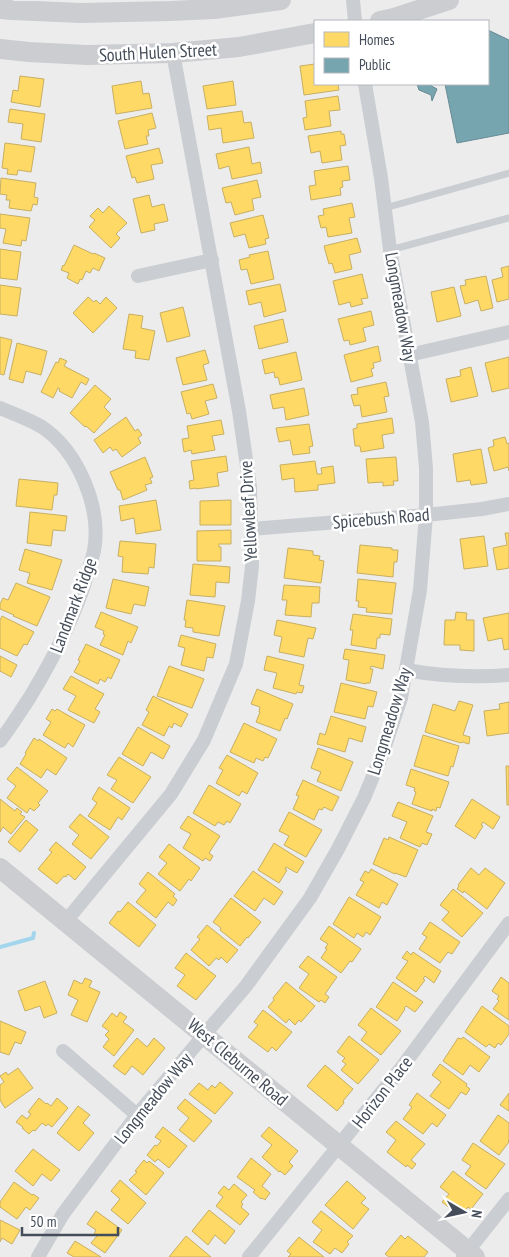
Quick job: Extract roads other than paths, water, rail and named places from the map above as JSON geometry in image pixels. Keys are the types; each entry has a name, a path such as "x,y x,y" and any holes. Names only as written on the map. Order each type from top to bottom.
{"main road":[{"path":"0,9 81,13 170,6 214,9 281,0"},
{"path":"385,20 449,0"},
{"name":"South Hulen Street","path":"0,49 88,55 173,53 239,47 314,34"},
{"name":"West Cleburne Road","path":"0,868 205,1034 469,1255"}],"street":[{"path":"353,0 355,20"},
{"name":"Yellowleaf Drive","path":"66,921 171,794 204,740 236,664 248,601 252,566 250,487 239,411 173,53"},
{"name":"Longmeadow Way","path":"38,1257 63,1214 138,1115 246,986 310,898 364,798 383,752 400,698 420,590 426,515 426,468 422,422 390,250 381,178 365,85"},
{"path":"138,276 212,260"},
{"path":"409,355 509,332"},
{"name":"Landmark Ridge","path":"0,408 42,427 58,441 76,464 88,491 96,524 94,551 72,618 49,665 0,741"},
{"name":"Spicebush Road","path":"252,529 426,515 509,504"},
{"path":"406,670 433,675 484,677 509,675"},
{"name":"Horizon Place","path":"250,1257 402,1067 509,923"},
{"path":"64,1051 138,1115"},
{"path":"469,1255 509,1199"}],"lane":[{"path":"385,208 509,173"},
{"path":"390,250 509,218"}],"waterway":[{"path":"0,947 33,938 34,933"}]}
